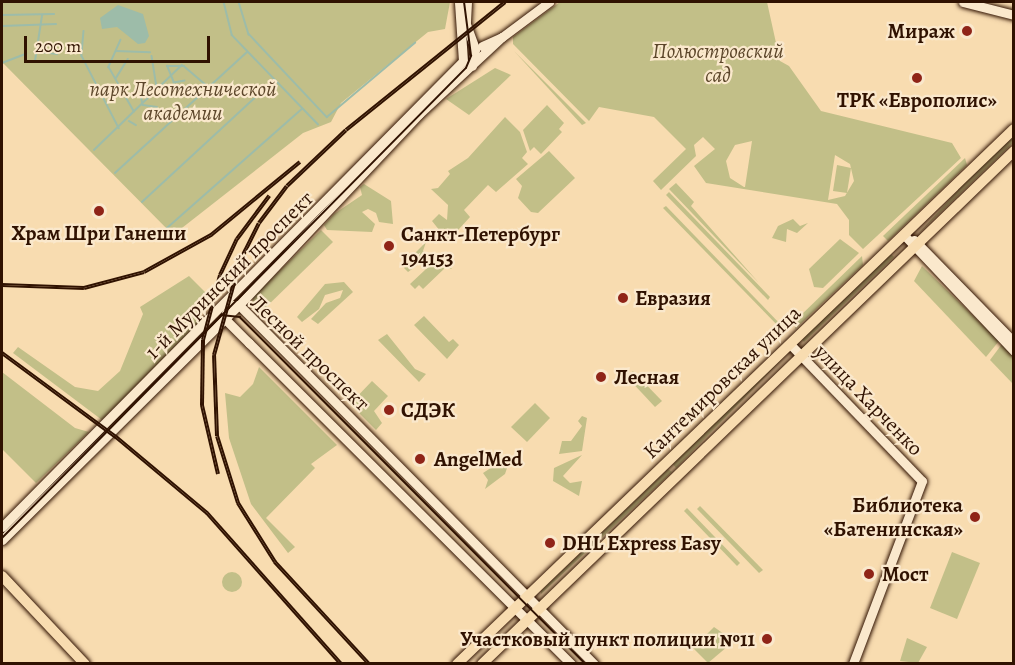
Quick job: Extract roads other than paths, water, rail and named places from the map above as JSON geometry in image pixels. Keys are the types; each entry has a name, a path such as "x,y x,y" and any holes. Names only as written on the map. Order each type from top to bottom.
{"main road":[{"path":"459,2 463,61"},
{"path":"467,2 469,34 475,54"},
{"path":"482,46 502,37 549,2"},
{"path":"963,2 1014,15"},
{"path":"469,34 482,46 492,50"},
{"name":"1-й Муринский проспект","path":"2,540 239,305 419,114 492,50 502,37"},
{"name":"1-й Муринский проспект","path":"2,527 463,61 475,54 492,50"},
{"name":"1-й Муринский проспект","path":"467,73 475,54"},
{"name":"Кантемировская улица","path":"457,663 1014,129"},
{"name":"Кантемировская улица","path":"482,663 1014,151"},
{"path":"904,234 1014,351"},
{"path":"914,245 1014,342"},
{"name":"Лесной проспект","path":"571,663 525,620 225,319 225,304 239,305 594,663"},
{"name":"улица Харченко","path":"790,344 922,481 854,663"},
{"path":"2,576 85,663"},
{"path":"2,583 80,663"}],"waterway":[{"path":"224,2 232,35 318,124"},
{"path":"239,2 249,34 327,117 415,43"},
{"path":"2,15 54,14"},
{"path":"35,61 42,16"},
{"path":"2,26 56,24"},
{"path":"84,31 82,56 119,128"},
{"path":"121,40 109,67 134,111"},
{"path":"116,51 150,52"},
{"path":"40,52 57,54"},
{"path":"115,173 247,52"},
{"path":"2,63 26,54"},
{"path":"152,56 157,89"},
{"path":"116,78 128,59"},
{"path":"94,150 182,65"},
{"path":"185,81 174,83 167,66 184,66 218,95"},
{"path":"142,202 274,80"},
{"path":"140,87 143,105 157,107"},
{"path":"154,95 172,90"},
{"path":"167,228 302,109"},
{"path":"129,121 136,125"}],"tram line":[{"path":"2,538 466,68 471,56 464,2"},
{"path":"221,315 240,317 586,664"}],"railway":[{"path":"369,664 275,562 238,503 217,436 214,355 240,261 259,223 287,186 346,130 505,2"},
{"path":"2,285 84,288 144,272 211,235 300,162"},
{"path":"218,474 202,405 203,340 220,275 237,239 269,196"},
{"path":"2,353 116,437 207,513 341,664"}],"place":[{"name":"Мираж","path":"967,31"},
{"name":"ТРК «Европолис»","path":"917,78"},
{"name":"Храм Шри Ганеши","path":"99,211"},
{"name":"Санкт-Петербург 194153","path":"389,246"},
{"name":"Евразия","path":"623,298"},
{"name":"Лесная","path":"601,377"},
{"name":"СДЭК","path":"389,410"},
{"name":"AngelMed","path":"420,459"},
{"name":"Библиотека «Батенинская»","path":"975,517"},
{"name":"DHL Express Easy","path":"550,543"},
{"name":"Мост","path":"869,574"},
{"name":"Участковый пункт полиции №11","path":"767,639"}],"park label":[{"name":"Полюстровский сад","path":"718,63"},
{"name":"парк Лесотехнической академии","path":"183,101"}]}
